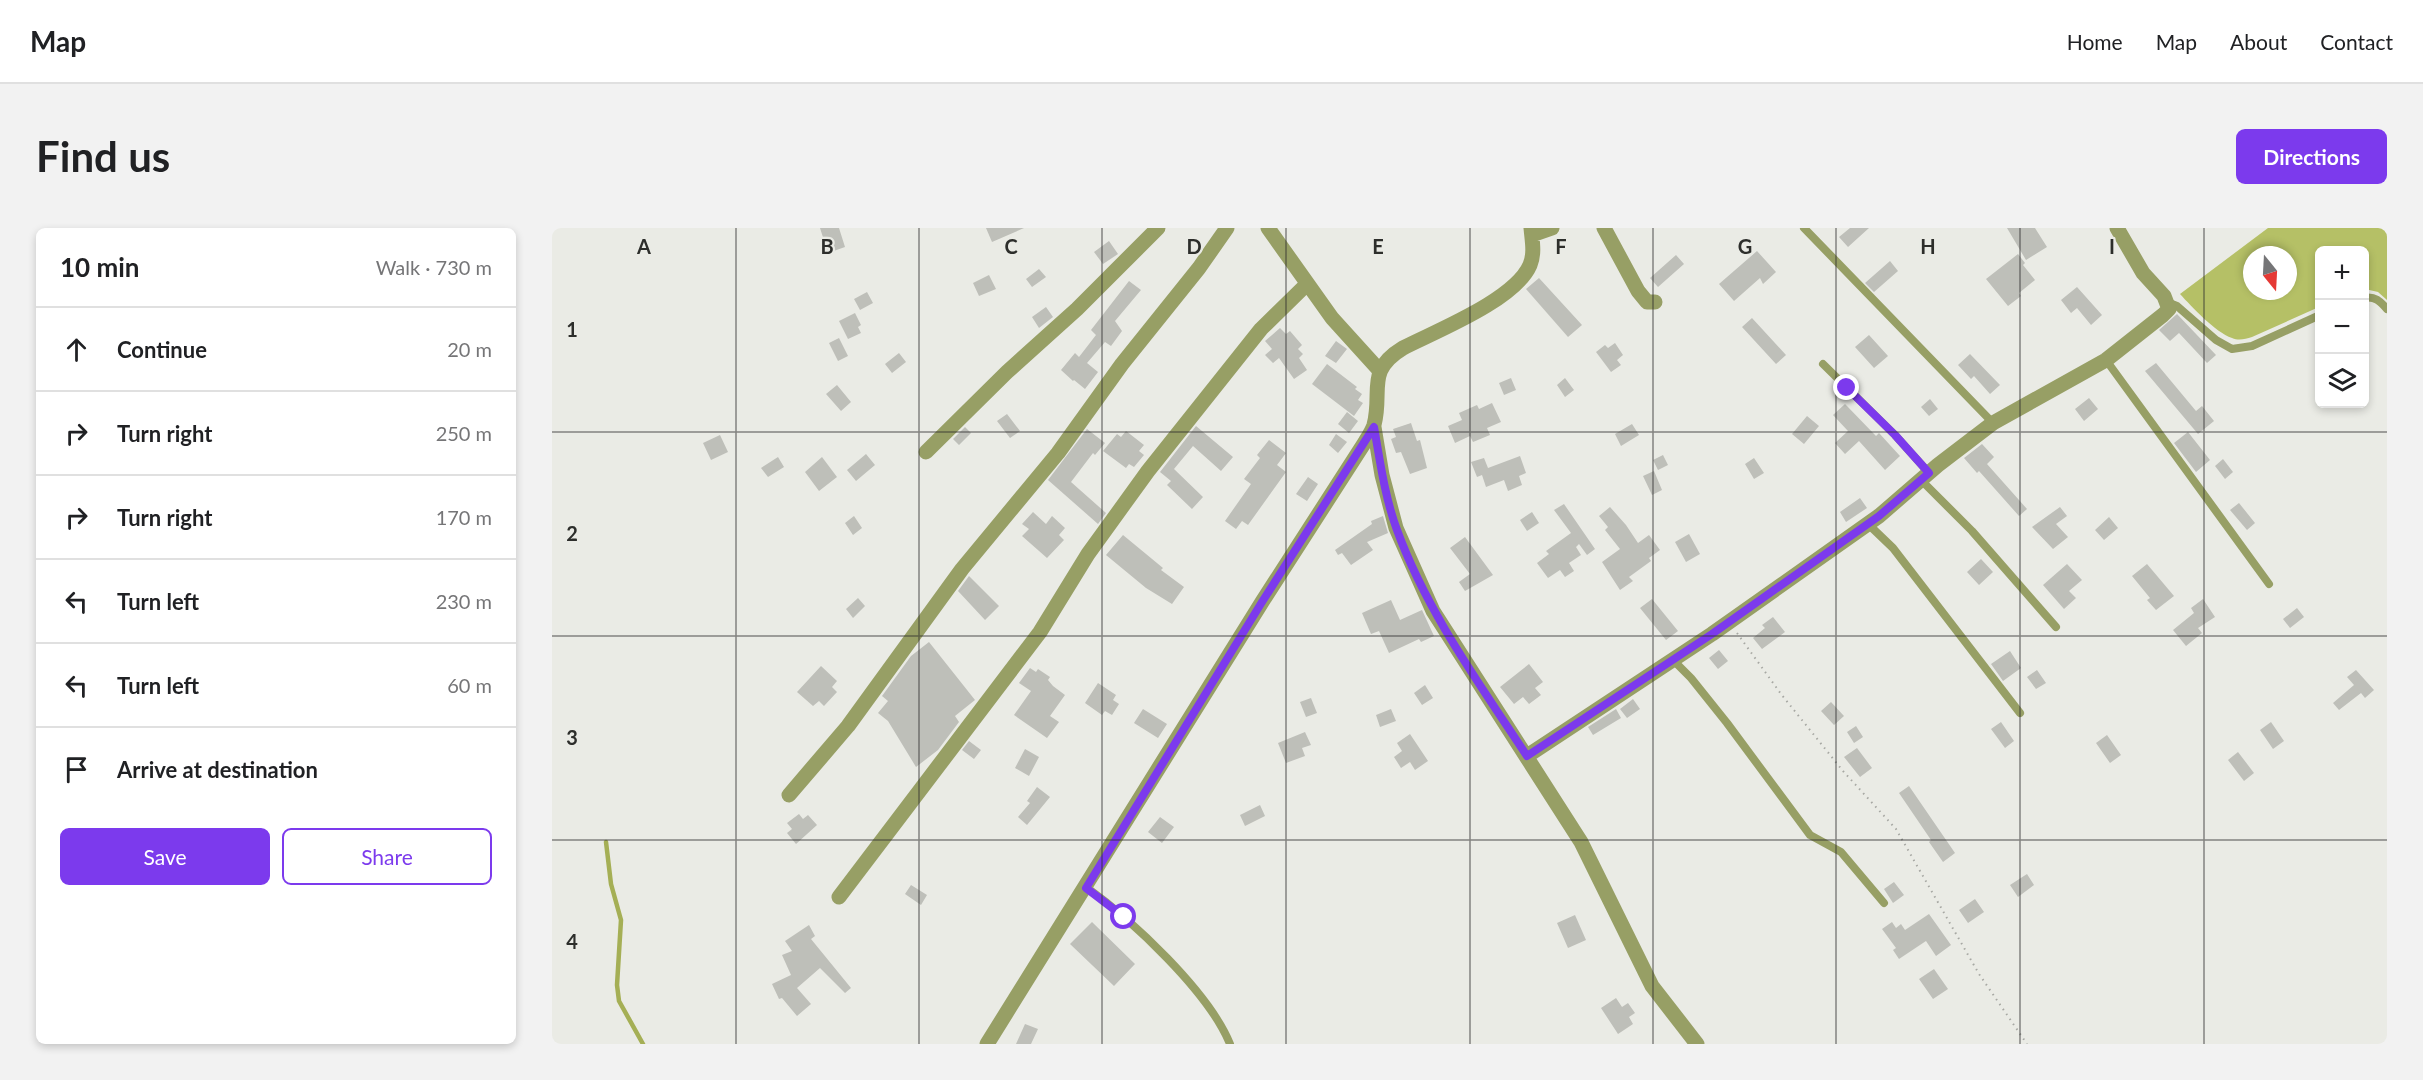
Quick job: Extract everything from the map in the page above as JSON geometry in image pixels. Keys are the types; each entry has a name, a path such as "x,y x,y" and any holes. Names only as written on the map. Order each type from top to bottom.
{"street":[{"path":"926,452 1007,372 1077,309 1158,228"},
{"path":"789,795 848,726 962,569 1058,453 1122,364 1184,287 1227,228"},
{"path":"1268,228 1332,318 1380,371"},
{"path":"1552,228 1532,232 1533,256 1529,267 1515,283 1470,316 1394,353 1380,371 1376,386 1374,427 1382,475 1396,528 1433,611 1581,842 1652,986 1697,1044"},
{"path":"1604,228 1638,291 1647,302 1655,302"},
{"path":"1527,756 1673,660 1868,524 1993,423 2106,360 2163,315 2169,309 2168,302 2143,273 2117,228"},
{"path":"839,897 1040,632 1088,554 1154,462 1262,329 1307,284"},
{"path":"987,1044 1374,427"}],"lane":[{"path":"1804,228 1993,423"},
{"path":"2369,297 2378,300 2387,309"},
{"path":"2168,302 2177,306 2216,340 2232,349 2252,346 2315,317"},
{"path":"2106,360 2269,584"},
{"path":"1823,364 1895,435 1925,477 2056,627"},
{"path":"1868,524 1893,548 2020,713"},
{"path":"1673,660 1727,723 1810,835 1841,852 1884,903"},
{"path":"1086,888 1110,904 1176,969 1217,1017 1230,1044"}],"path":[{"path":"1730,621 1744,645 1781,694 1843,771 1896,830 1962,946 2027,1044"}],"green space":[{"path":"2268,228 2387,228 2387,300 2378,292 2369,290 2369,246 2315,246 2315,309 2252,337 2240,340 2225,335 2204,319 2180,294 2243,247 2243,300 2297,300 2297,246 2244,246"}],"building":[{"path":"820,228 839,228 845,247 828,253"},
{"path":"986,228 1024,228 992,242"},
{"path":"1850,228 1869,228 1848,247 1839,237"},
{"path":"2007,228 2035,228 2047,247 2026,260"},
{"path":"1109,241 1118,254 1103,264 1094,252"},
{"path":"1757,251 1776,272 1763,284 1760,278 1734,301 1719,284"},
{"path":"2018,254 2025,263 2023,265 2035,280 2019,293 2021,296 2008,306 1986,279"},
{"path":"1676,255 1684,264 1658,287 1650,278"},
{"path":"1890,261 1898,271 1874,292 1865,283"},
{"path":"1039,269 1046,277 1032,287 1026,279"},
{"path":"989,275 996,289 979,296 973,283"},
{"path":"1539,278 1582,325 1568,337 1526,289"},
{"path":"1129,281 1141,290 1115,321 1122,331 1111,346 1105,342 1087,363 1098,372 1085,389 1061,370 1075,353 1079,357 1096,335 1091,330"},
{"path":"2077,287 2102,315 2091,325 2077,308 2071,313 2061,300"},
{"path":"867,292 873,303 860,310 854,299"},
{"path":"1046,307 1053,317 1039,328 1032,317"},
{"path":"855,313 861,325 858,327 861,333 848,339 839,321"},
{"path":"2177,314 2216,355 2207,363 2179,333 2170,341 2159,330"},
{"path":"1752,318 1786,355 1776,364 1742,327"},
{"path":"1280,328 1286,334 1290,331 1302,345 1298,349 1303,354 1299,358 1307,370 1294,379 1279,358 1273,363 1265,355 1272,349 1265,341"},
{"path":"1869,335 1888,356 1874,368 1855,347"},
{"path":"839,338 848,356 838,361 829,343"},
{"path":"1336,341 1347,349 1336,363 1325,356"},
{"path":"1615,343 1623,355 1617,360 1621,365 1611,372 1596,352 1605,345 1608,348"},
{"path":"899,353 906,362 892,373 885,364"},
{"path":"1970,354 2000,385 1990,394 1974,376 1971,379 1958,365"},
{"path":"2156,363 2196,411 2202,406 2214,421 2198,434 2145,371"},
{"path":"1327,364 1357,387 1355,389 1362,394 1358,400 1363,403 1354,416 1312,384"},
{"path":"1511,378 1516,390 1504,395 1499,383"},
{"path":"1565,378 1574,390 1565,397 1557,385"},
{"path":"837,385 851,402 841,411 826,394"},
{"path":"2089,398 2098,409 2084,421 2075,409"},
{"path":"1930,399 1938,409 1929,416 1921,407"},
{"path":"1492,403 1501,422 1487,428 1490,435 1473,442 1470,436 1455,443 1448,426 1462,420 1459,413 1477,405 1479,409"},
{"path":"1845,404 1876,436 1879,433 1900,456 1885,470 1859,441 1845,454 1835,443 1848,431 1833,415"},
{"path":"1347,412 1358,421 1349,433 1338,424"},
{"path":"1007,414 1020,431 1010,438 997,421"},
{"path":"1807,416 1819,426 1804,444 1792,434"},
{"path":"1411,423 1417,441 1420,440 1427,468 1410,474 1401,452 1396,453 1391,439 1396,437 1393,429"},
{"path":"1632,424 1639,435 1621,446 1615,434"},
{"path":"1196,426 1233,457 1221,471 1193,446 1174,469 1203,497 1192,509 1167,485 1171,481 1160,472"},
{"path":"965,427 971,433 959,445 953,439"},
{"path":"1087,429 1105,443 1095,455 1093,453 1071,482 1106,513 1098,524 1048,480"},
{"path":"1126,431 1144,445 1139,451 1144,455 1134,467 1129,464 1126,468 1103,451 1117,434 1121,437"},
{"path":"2188,432 2210,460 2196,472 2174,443"},
{"path":"1336,434 1347,442 1338,453 1329,445"},
{"path":"720,435 728,452 711,460 703,443"},
{"path":"1269,440 1286,453 1277,465 1286,472 1248,525 1242,521 1236,529 1225,521 1251,484 1244,479 1260,458 1257,455"},
{"path":"1982,444 1994,457 1987,464 2027,509 2019,516 1979,471 1977,473 1964,458"},
{"path":"866,454 875,465 856,481 847,470"},
{"path":"1663,455 1668,465 1658,470 1653,460"},
{"path":"1520,456 1526,473 1519,476 1522,485 1508,491 1504,480 1486,487 1482,475 1477,477 1471,462 1484,458 1488,468"},
{"path":"778,457 784,467 768,477 761,468"},
{"path":"822,457 837,477 819,491 805,472"},
{"path":"1754,458 1764,473 1754,479 1745,464"},
{"path":"2223,459 2233,472 2225,479 2215,466"},
{"path":"1654,471 1662,490 1652,495 1643,476"},
{"path":"1308,477 1318,484 1307,501 1296,494"},
{"path":"1860,498 1867,508 1846,522 1840,512"},
{"path":"2239,503 2255,523 2247,530 2230,510"},
{"path":"1564,504 1595,549 1587,555 1579,544 1576,547 1581,555 1569,563 1574,571 1565,577 1560,570 1548,578 1537,563 1549,554 1546,551 1571,533 1554,510"},
{"path":"1610,507 1638,543 1649,535 1660,550 1649,558 1651,561 1629,577 1633,581 1620,590 1602,562 1620,549 1605,530 1608,527 1599,516"},
{"path":"2060,507 2067,516 2056,524 2068,537 2053,549 2032,527"},
{"path":"1033,512 1046,524 1052,516 1065,528 1059,535 1064,540 1047,558 1022,536 1029,529 1022,524"},
{"path":"1532,512 1539,523 1527,531 1520,520"},
{"path":"854,516 862,528 853,535 845,523"},
{"path":"1383,516 1388,533 1367,542 1373,550 1351,565 1342,553 1338,555 1335,550 1372,524 1371,521"},
{"path":"2109,517 2118,528 2104,540 2095,530"},
{"path":"1689,534 1700,554 1686,562 1675,542"},
{"path":"1123,535 1163,568 1161,570 1184,587 1172,604 1146,588 1106,555"},
{"path":"1465,537 1493,575 1465,591 1459,582 1470,574 1450,548"},
{"path":"1981,559 1993,572 1979,585 1967,572"},
{"path":"2067,564 2082,580 2069,591 2076,598 2064,609 2043,585"},
{"path":"2147,564 2174,596 2156,610 2147,600 2150,598 2132,576"},
{"path":"969,576 999,606 985,620 958,591"},
{"path":"858,598 865,606 853,618 846,609"},
{"path":"1652,599 1678,631 1666,640 1640,608"},
{"path":"2203,599 2215,617 2198,628 2202,633 2186,646 2173,630 2194,613 2191,608"},
{"path":"1391,600 1400,620 1422,610 1434,636 1421,642 1419,639 1389,653 1379,631 1371,634 1362,613"},
{"path":"2297,608 2304,617 2290,628 2283,619"},
{"path":"1773,617 1785,632 1762,649 1753,638 1765,628 1762,625"},
{"path":"929,642 975,700 955,716 959,722 938,750 916,767 888,721 878,713 888,701 882,696 911,656"},
{"path":"1719,650 1728,661 1718,669 1709,658"},
{"path":"2010,651 2021,668 2003,681 1991,664"},
{"path":"1529,664 1543,682 1535,688 1541,695 1529,704 1523,697 1514,704 1500,687"},
{"path":"821,666 837,681 832,687 837,692 824,706 819,701 813,706 797,692"},
{"path":"1030,668 1036,672 1038,669 1050,677 1048,680 1053,686 1065,695 1050,716 1059,722 1047,738 1014,715 1031,691 1019,683"},
{"path":"2037,670 2046,683 2036,689 2027,677"},
{"path":"2356,670 2374,690 2365,698 2361,693 2339,710 2333,703 2354,685 2347,677"},
{"path":"1098,683 1116,695 1113,700 1119,704 1112,715 1105,711 1102,715 1085,703"},
{"path":"1425,685 1433,698 1422,705 1414,693"},
{"path":"1311,698 1317,713 1306,717 1300,702"},
{"path":"1633,699 1640,709 1627,718 1620,709"},
{"path":"1831,702 1844,716 1834,725 1821,711"},
{"path":"1143,709 1167,724 1158,738 1134,723"},
{"path":"1391,709 1396,721 1380,727 1376,715"},
{"path":"1616,709 1621,718 1593,735 1588,727"},
{"path":"2001,722 2014,741 2005,748 1991,729"},
{"path":"2271,722 2284,741 2273,749 2260,730"},
{"path":"1856,726 1863,737 1854,743 1847,732"},
{"path":"1305,732 1311,745 1302,748 1305,756 1286,763 1278,743"},
{"path":"1410,734 1428,761 1415,770 1410,762 1401,768 1394,757 1402,751 1397,743"},
{"path":"2107,735 2121,755 2110,763 2096,743"},
{"path":"969,741 981,750 974,759 962,750"},
{"path":"1857,748 1872,768 1860,777 1844,757"},
{"path":"1025,749 1039,757 1029,776 1015,768"},
{"path":"2238,752 2254,773 2244,781 2228,760"},
{"path":"1909,786 1955,853 1943,862 1899,793"},
{"path":"1037,787 1050,797 1027,825 1018,817 1030,803 1027,801"},
{"path":"1260,805 1265,816 1245,826 1240,815"},
{"path":"799,814 803,819 808,815 817,825 796,844 787,833 792,829 787,823"},
{"path":"1160,817 1174,827 1162,843 1148,832"},
{"path":"2027,874 2034,885 2018,897 2010,885"},
{"path":"1894,882 1904,895 1893,903 1884,889"},
{"path":"911,885 927,895 921,905 905,894"},
{"path":"1975,899 1984,912 1968,923 1959,910"},
{"path":"1929,914 1951,945 1936,956 1926,941 1899,959 1893,950 1896,948 1882,929 1892,922 1896,928 1901,924 1905,930"},
{"path":"1575,915 1586,940 1568,948 1557,923"},
{"path":"1092,922 1135,964 1114,986 1070,944"},
{"path":"809,925 815,936 811,939 851,988 845,993 820,968 797,988 811,1004 797,1016 782,998 779,999 772,984 791,975 782,955 792,951 785,941"},
{"path":"1934,969 1948,989 1933,999 1919,979"},
{"path":"1616,998 1622,1007 1628,1003 1635,1013 1629,1017 1633,1024 1618,1034 1601,1008"},
{"path":"1025,1024 1038,1029 1031,1044 1016,1044"}],"waterway":[{"path":"606,842 611,884 621,920 617,985 619,1001 643,1044"}],"route":[{"path":"1124,917 1110,904 1086,888 1262,602 1374,427 1382,475 1396,528 1419,582 1433,611 1527,756 1712,634 1879,516 1929,473 1895,435 1847,388"}]}
